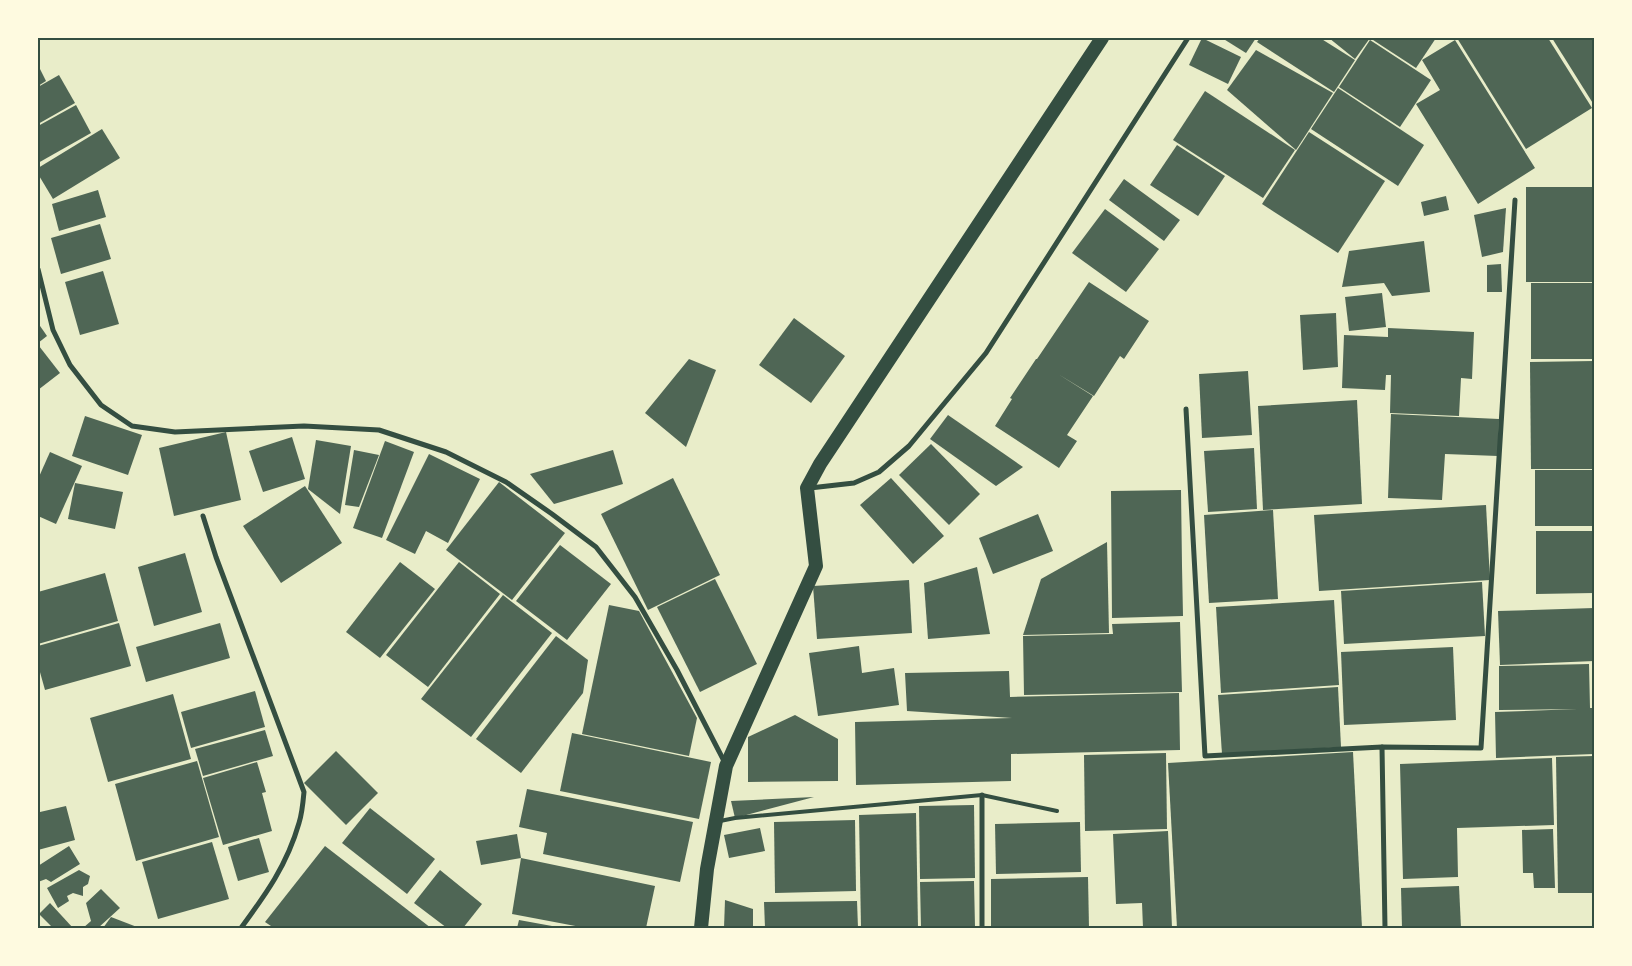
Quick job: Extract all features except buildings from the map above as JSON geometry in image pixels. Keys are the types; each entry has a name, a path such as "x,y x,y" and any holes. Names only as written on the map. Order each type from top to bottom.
{"highway":[{"path":"701,928 707,869 726,766 816,566 807,488 820,464 1102,38"}],"street":[{"path":"807,488 854,483 868,477 891,463 914,441 986,353 1188,38"},
{"path":"1186,409 1205,756 1382,747 1481,748 1515,200"},
{"path":"38,269 53,330 70,365 102,405 132,426 175,432 304,426 379,430 446,452 506,482 552,514 596,547 635,597 677,670 726,766"},
{"path":"203,516 216,557 304,792 300,822 288,856 274,882 242,928"},
{"path":"1382,747 1384,928"},
{"path":"982,795 982,928"}],"lane":[{"path":"716,823 735,818 982,795 1057,811"}]}
